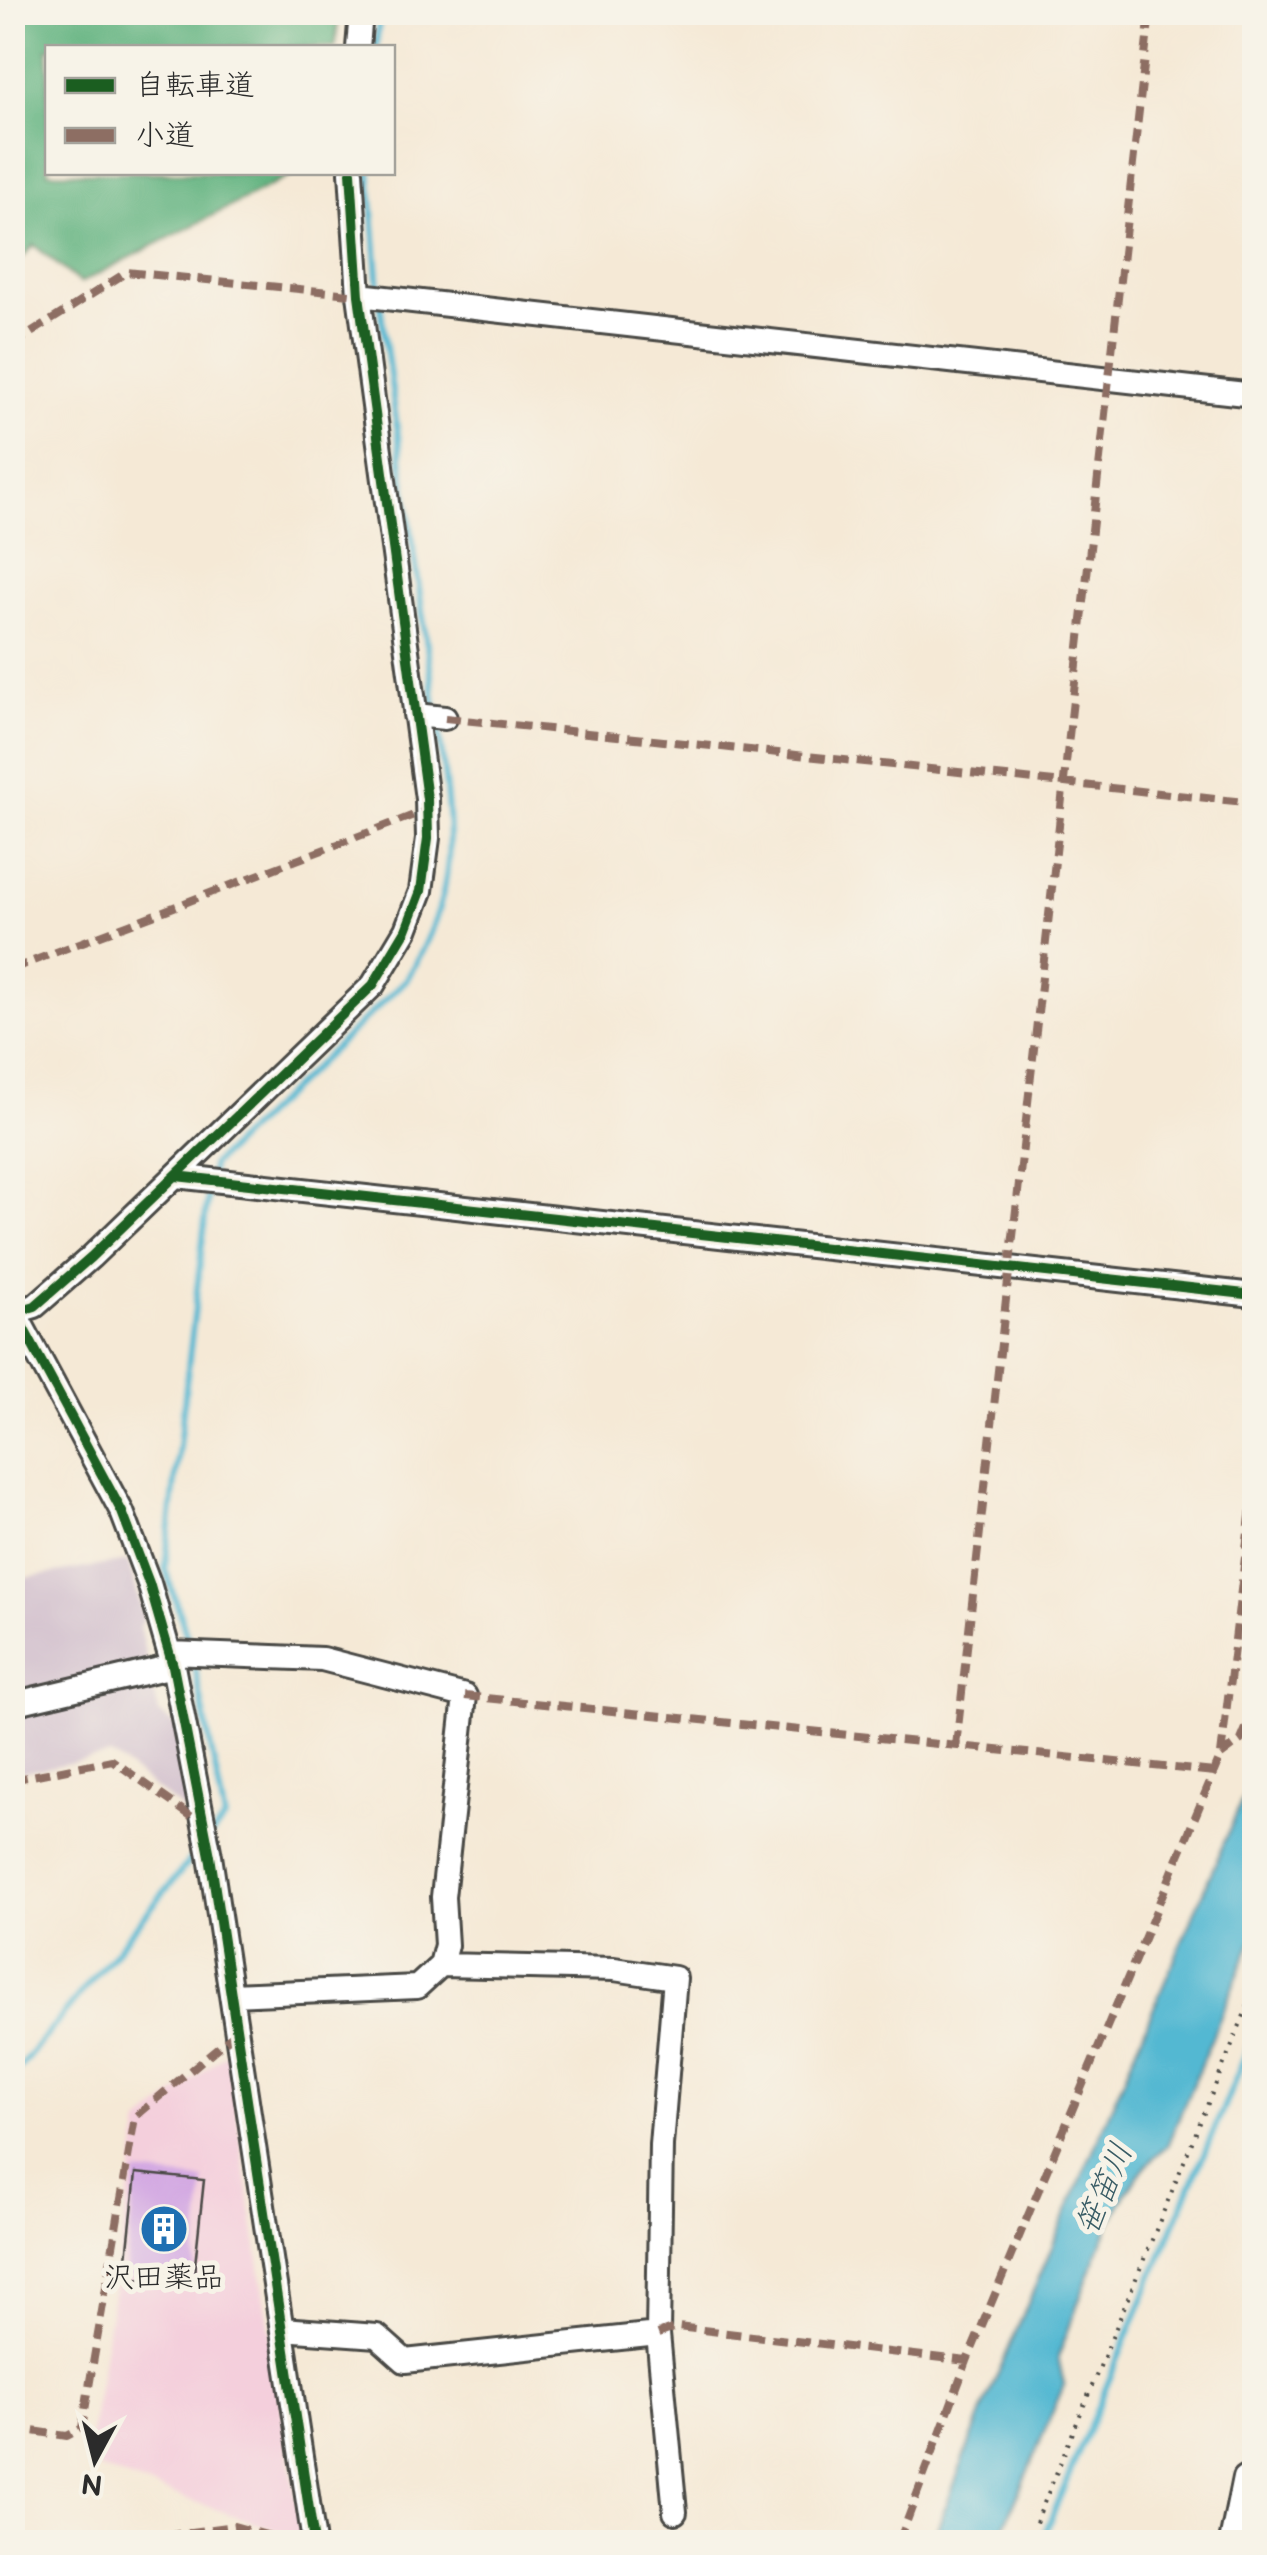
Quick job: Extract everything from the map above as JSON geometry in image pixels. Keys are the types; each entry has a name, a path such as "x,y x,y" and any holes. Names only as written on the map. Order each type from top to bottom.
{"street":[{"path":"358,45 361,12"},
{"path":"314,2542 205,1826 183,1656 122,1512 13,1311 43,1300 198,1178 386,967 421,891 428,838 430,717 373,297 352,175"},
{"path":"373,297 1254,395"},
{"path":"198,1178 1254,1295"},
{"path":"12,1704 183,1656 322,1659 466,1696 443,1897 446,1946 441,1965 418,1987 231,1996"},
{"path":"441,1965 614,1969 674,1978 661,2145 658,2334 675,2512"},
{"path":"282,2330 377,2336 405,2361 658,2334"},
{"path":"1239,2540 1244,2478 1254,2472"}],"path":[{"path":"1028,2542 1254,1992"}],"shaded area":[{"path":"128,1561 144,1618 139,1626 159,1713 177,1727 190,1815 111,1755 13,1774 13,1580"},
{"path":"227,2052 302,2539 97,2468 99,2453 88,2451 140,2123"}],"green space":[{"path":"13,12 339,12 335,45 45,45 45,175 292,175 80,283 34,245 13,268"}],"water":[{"name":"笹笛川","path":"1254,1772 1254,1936 1167,2146 1131,2186 1102,2243 1058,2357 1064,2385 1002,2532 968,2542 932,2542 983,2409"}],"building":[{"name":"沢田薬品","path":"136,2173 204,2180 193,2284 125,2277"}],"waterway":[{"path":"376,45 380,12"},
{"path":"370,175 379,290"},
{"path":"380,303 436,712"},
{"path":"211,1173 212,1165 407,979 425,945 445,884 448,855 447,795 438,724"},
{"path":"190,1646 165,1568 209,1185"},
{"path":"193,1658 225,1819 213,1833"},
{"path":"12,2077 202,1846"},
{"path":"1041,2542 1254,2035"}],"marked path":[{"path":"956,1746 1150,12"},
{"path":"12,345 127,272 359,295"},
{"path":"445,718 1254,803"},
{"path":"12,969 427,810"},
{"path":"899,2542 967,2361 1221,1755 1254,1483"},
{"path":"465,1696 1214,1772"},
{"path":"1221,1755 1241,1740 1254,1709"},
{"path":"12,1780 112,1760 205,1826"},
{"path":"12,2428 67,2436 82,2428 135,2117 236,2032"},
{"path":"658,2334 677,2327 967,2361"},
{"path":"119,2542 234,2526 291,2542"}],"cycle path":[{"path":"12,1313 35,1306 91,1257 373,985 406,930 421,891 428,838 427,799 359,295 351,175"},
{"path":"176,1176 1254,1295"},
{"path":"12,1307 122,1512 149,1583 173,1666 210,1856 314,2542"}],"place":[{"name":"沢田薬品","path":"164,2229"}]}
